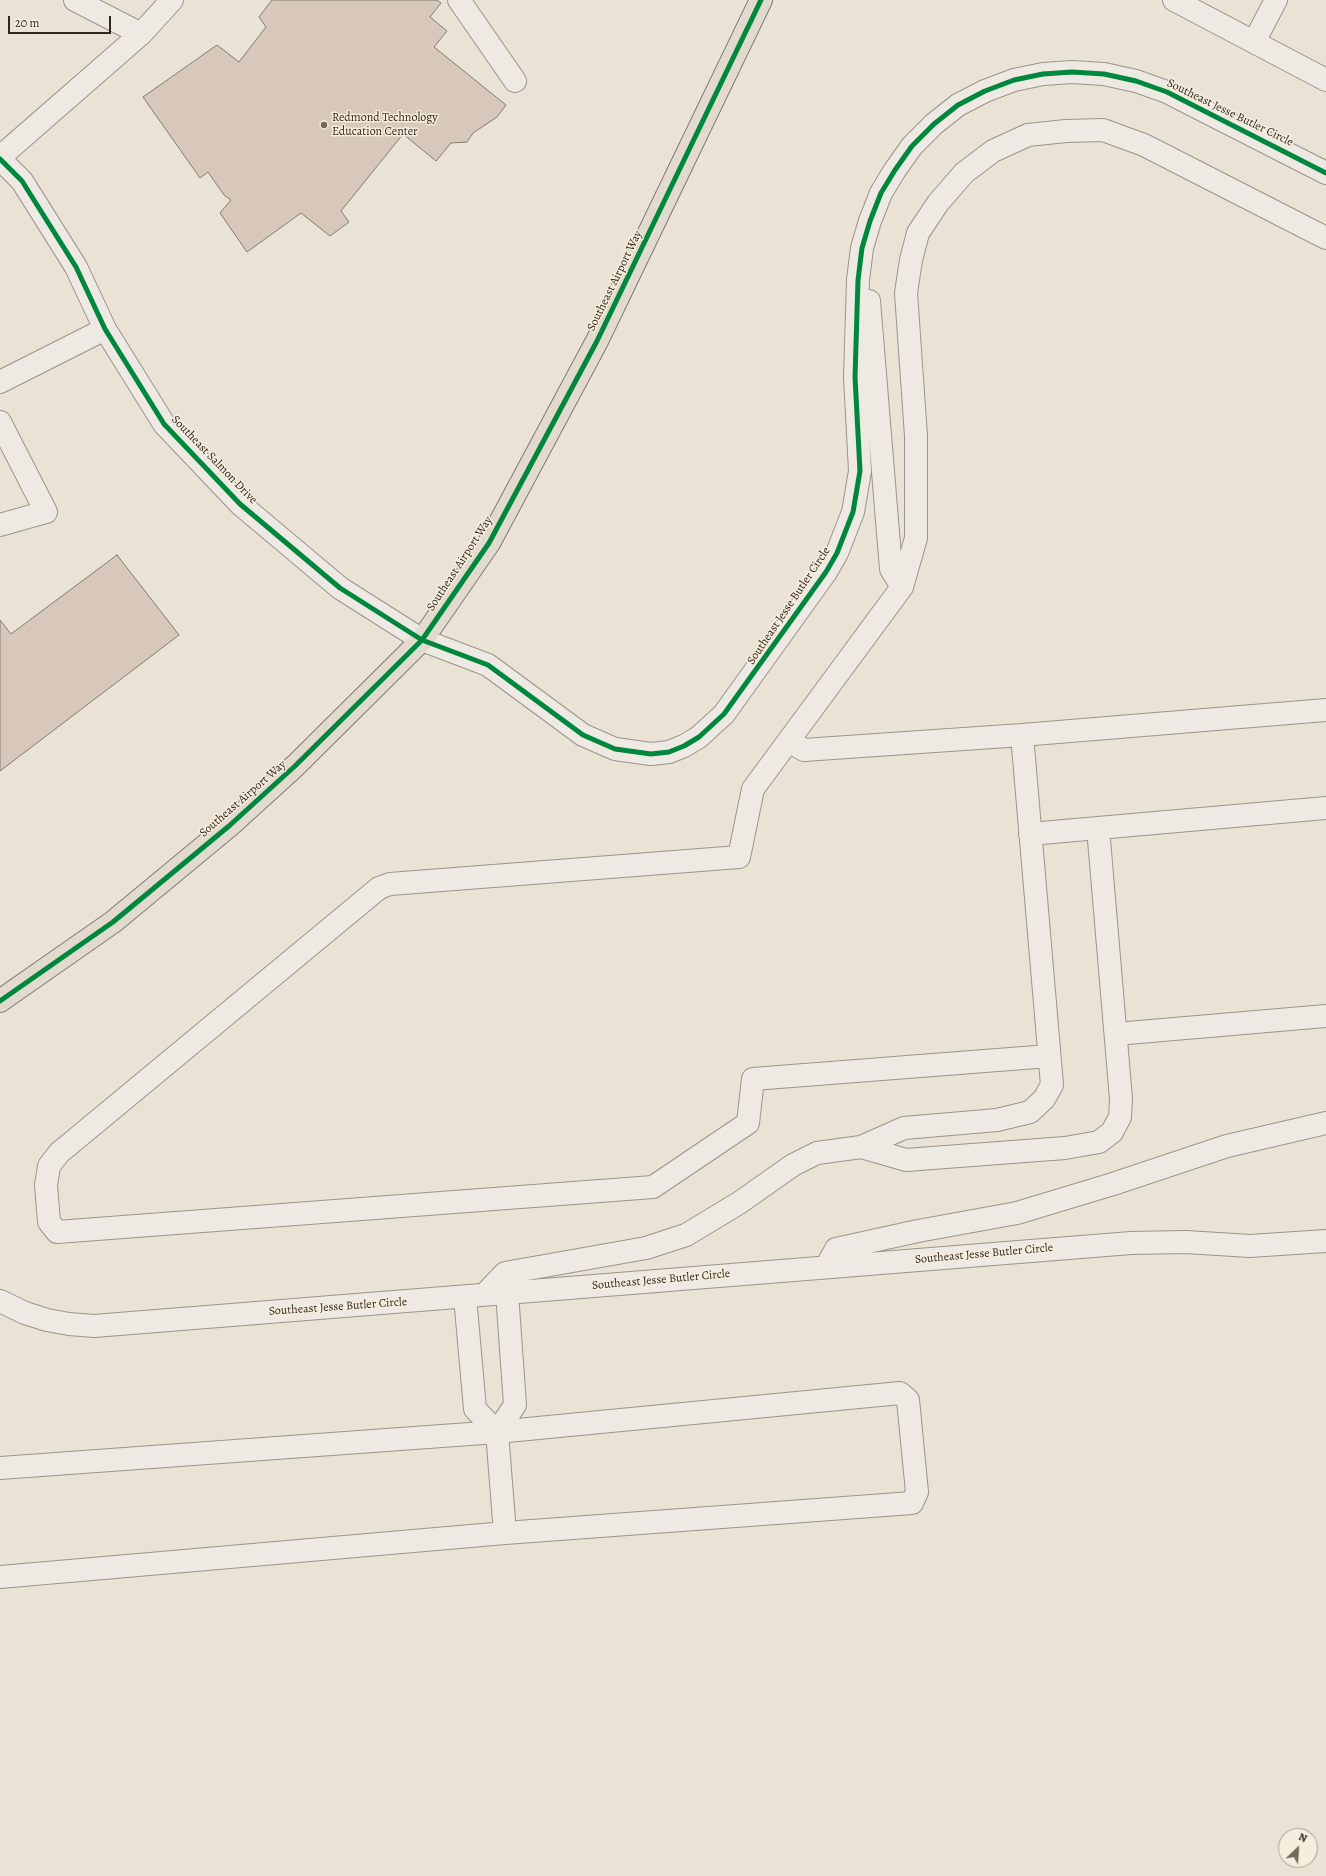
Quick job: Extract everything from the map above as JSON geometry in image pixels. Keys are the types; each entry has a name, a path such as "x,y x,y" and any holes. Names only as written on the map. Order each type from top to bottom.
{"main road":[{"name":"Southeast Airport Way","path":"0,1001 113,922 229,826 295,766 422,640 489,543 596,341 761,0"}],"street":[{"path":"75,0 141,34"},
{"path":"0,158 141,34 172,0"},
{"path":"459,0 515,81"},
{"path":"1174,0 1326,80"},
{"path":"1254,42 1276,0"},
{"name":"Southeast Jesse Butler Circle","path":"422,640 488,665 583,735 615,749 651,754 668,752 699,738 724,714 826,572 837,553 853,512 860,471 855,377 858,280 862,248 870,221 885,188 912,146 934,124 958,105 985,91 1014,80 1043,74 1072,72 1104,74 1136,81 1167,92 1326,172"},
{"path":"1049,1056 754,1079 748,1123 653,1187 57,1232 49,1222 46,1185 49,1166 59,1153 379,888 398,884 739,857 753,789 902,587 916,538 916,436 906,293 911,260 918,233 938,203 964,173 993,150 1028,135 1066,131 1103,130 1144,145 1326,238"},
{"name":"Southeast Salmon Drive","path":"0,158 22,181 76,267 105,329 164,424 240,504 340,588 422,640"},
{"path":"858,280 869,292 891,570 902,587"},
{"path":"0,382 105,329"},
{"path":"0,422 46,512 0,524"},
{"path":"789,741 804,750 1022,735 1326,710"},
{"path":"497,1432 475,1409 475,1296 505,1273 646,1248 686,1235 739,1203 793,1165 817,1153 861,1147 904,1128 997,1120 1030,1112 1044,1099 1052,1085 1022,735"},
{"path":"1030,834 1326,808"},
{"path":"861,1147 906,1160 1064,1148 1099,1142 1112,1132 1120,1117 1121,1100 1098,828"},
{"path":"1116,1034 1326,1016"},
{"path":"826,1267 836,1249 918,1231 1017,1213 1113,1184 1227,1146 1326,1123"},
{"name":"Southeast Jesse Butler Circle","path":"0,1302 25,1313 47,1320 94,1326 1131,1243 1186,1242 1250,1246 1326,1241"},
{"path":"505,1533 497,1432 515,1405 507,1293"},
{"path":"0,1468 497,1432 900,1393 908,1400 917,1492 912,1503 505,1533 0,1577"}],"building":[{"name":"Redmond Technology Education Center","path":"272,0 437,0 441,3 430,17 447,31 434,47 506,105 497,117 473,133 467,142 451,143 436,161 403,134 341,211 349,222 330,236 301,213 247,252 220,213 231,200 224,195 208,172 200,178 143,97 217,45 239,62 266,27 259,17"},
{"path":"117,555 179,635 0,771 0,620 11,634"}],"cycle path":[{"path":"0,1001 113,922 229,826 295,766 422,640 489,543 597,341 761,0"},
{"path":"0,159 22,181 76,267 105,329 164,424 240,504 340,588 422,640 488,665 583,735 615,749 651,754 669,752 684,746 699,737 724,714 826,572 837,553 853,512 860,471 855,377 858,280 862,248 870,221 881,193 912,146 934,124 958,105 985,91 1014,80 1043,74 1072,72 1104,74 1136,81 1167,92 1326,173"}],"place":[{"name":"Redmond Technology Education Center","path":"324,125"}]}
